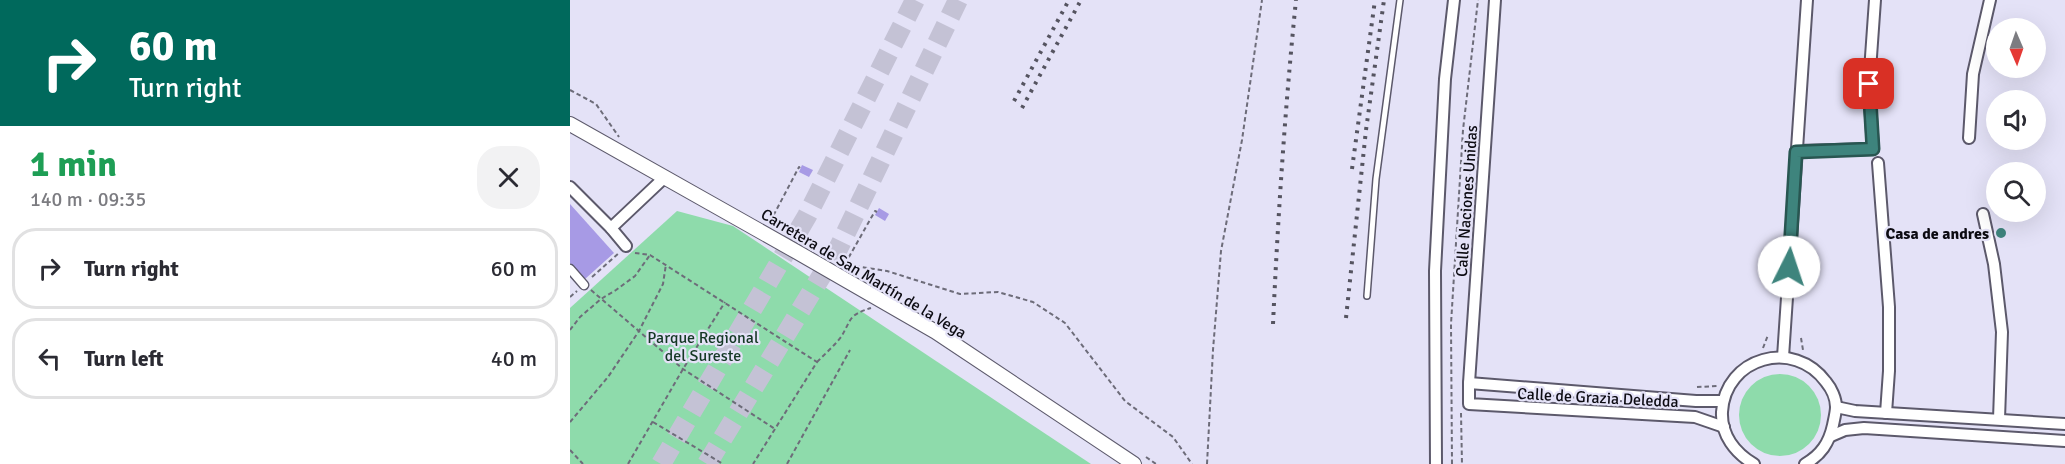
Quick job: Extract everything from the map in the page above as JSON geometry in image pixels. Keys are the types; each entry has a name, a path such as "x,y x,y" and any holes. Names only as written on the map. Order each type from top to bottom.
{"street":[{"path":"1436,464 1435,271 1445,79 1454,0"},
{"name":"Calle Naciones Unidas","path":"1469,405 1495,0"},
{"path":"1783,357 1807,0"},
{"path":"1796,152 1873,149 1869,84 1875,0"},
{"path":"1969,138 1973,74 1990,0"},
{"name":"Carretera de San Martín de la Vega","path":"570,124 764,233 842,271 886,303 936,332 1134,464"},
{"path":"1878,164 1889,307 1889,371 1886,413"},
{"path":"611,228 665,177"},
{"path":"570,188 626,246"},
{"path":"1983,214 1994,264 2002,332 1999,419"},
{"path":"570,269 584,285"},
{"path":"1754,464 1743,458 1731,444 1724,427 1723,401 1729,386 1739,373 1753,363 1768,358 1783,357 1803,362 1819,373 1831,388 1836,407 1831,436 1827,444 1814,459 1805,464"},
{"name":"Calle de Grazia Deledda","path":"1469,383 1695,401 1723,401"},
{"name":"Calle de Grazia Deledda","path":"1469,405 1695,417 1724,427"},
{"path":"1836,407 1855,411 2065,424"},
{"path":"1831,436 1845,430 1864,428 2065,441"}],"lane":[{"path":"1367,296 1376,179 1400,0"}],"path":[{"path":"1207,464 1221,251 1242,140 1262,0"},
{"path":"1452,464 1450,324 1463,130 1478,0"},
{"path":"570,90 596,104 619,137"},
{"path":"764,233 800,168"},
{"path":"877,212 875,211 842,271 887,271 960,294 998,292 1033,302 1065,323 1125,401 1173,436 1192,464"},
{"path":"570,297 626,246 635,253 650,255 666,264 817,362"},
{"path":"570,330 601,299 634,276 650,255"},
{"path":"570,422 608,377 639,331 663,284 666,264"},
{"path":"584,285 682,369 775,429"},
{"path":"628,464 682,369 725,302"},
{"path":"753,464 817,362 841,337 850,319 858,312 886,303"},
{"path":"787,464 850,350"},
{"path":"653,422 723,464"},
{"path":"570,450 583,464"}],"green space":[{"name":"Parque Regional del Sureste","path":"677,211 733,226 1091,464 570,464 570,308"},
{"path":"1780,374 1796,377 1809,386 1818,399 1821,415 1818,431 1809,444 1796,453 1780,456 1764,453 1751,444 1742,431 1739,415 1742,399 1751,386 1764,377"}],"building":[{"path":"802,165 813,170 809,177 799,172"},
{"path":"570,204 614,253 585,279 570,263"},
{"path":"879,208 889,214 885,221 875,215"}],"tunnel":[{"path":"661,464 807,216 915,0"},
{"path":"707,464 839,247 958,0"}],"railway":[{"path":"1014,101 1069,0"},
{"path":"1022,108 1081,0"},
{"path":"1273,324 1282,162 1296,0"},
{"path":"1352,169 1375,0"},
{"path":"1346,318 1366,130 1384,0"}],"place":[{"name":"Casa de andres","path":"2001,233"}],"route":[{"path":"1789,267 1796,152 1873,149 1869,84"}]}
